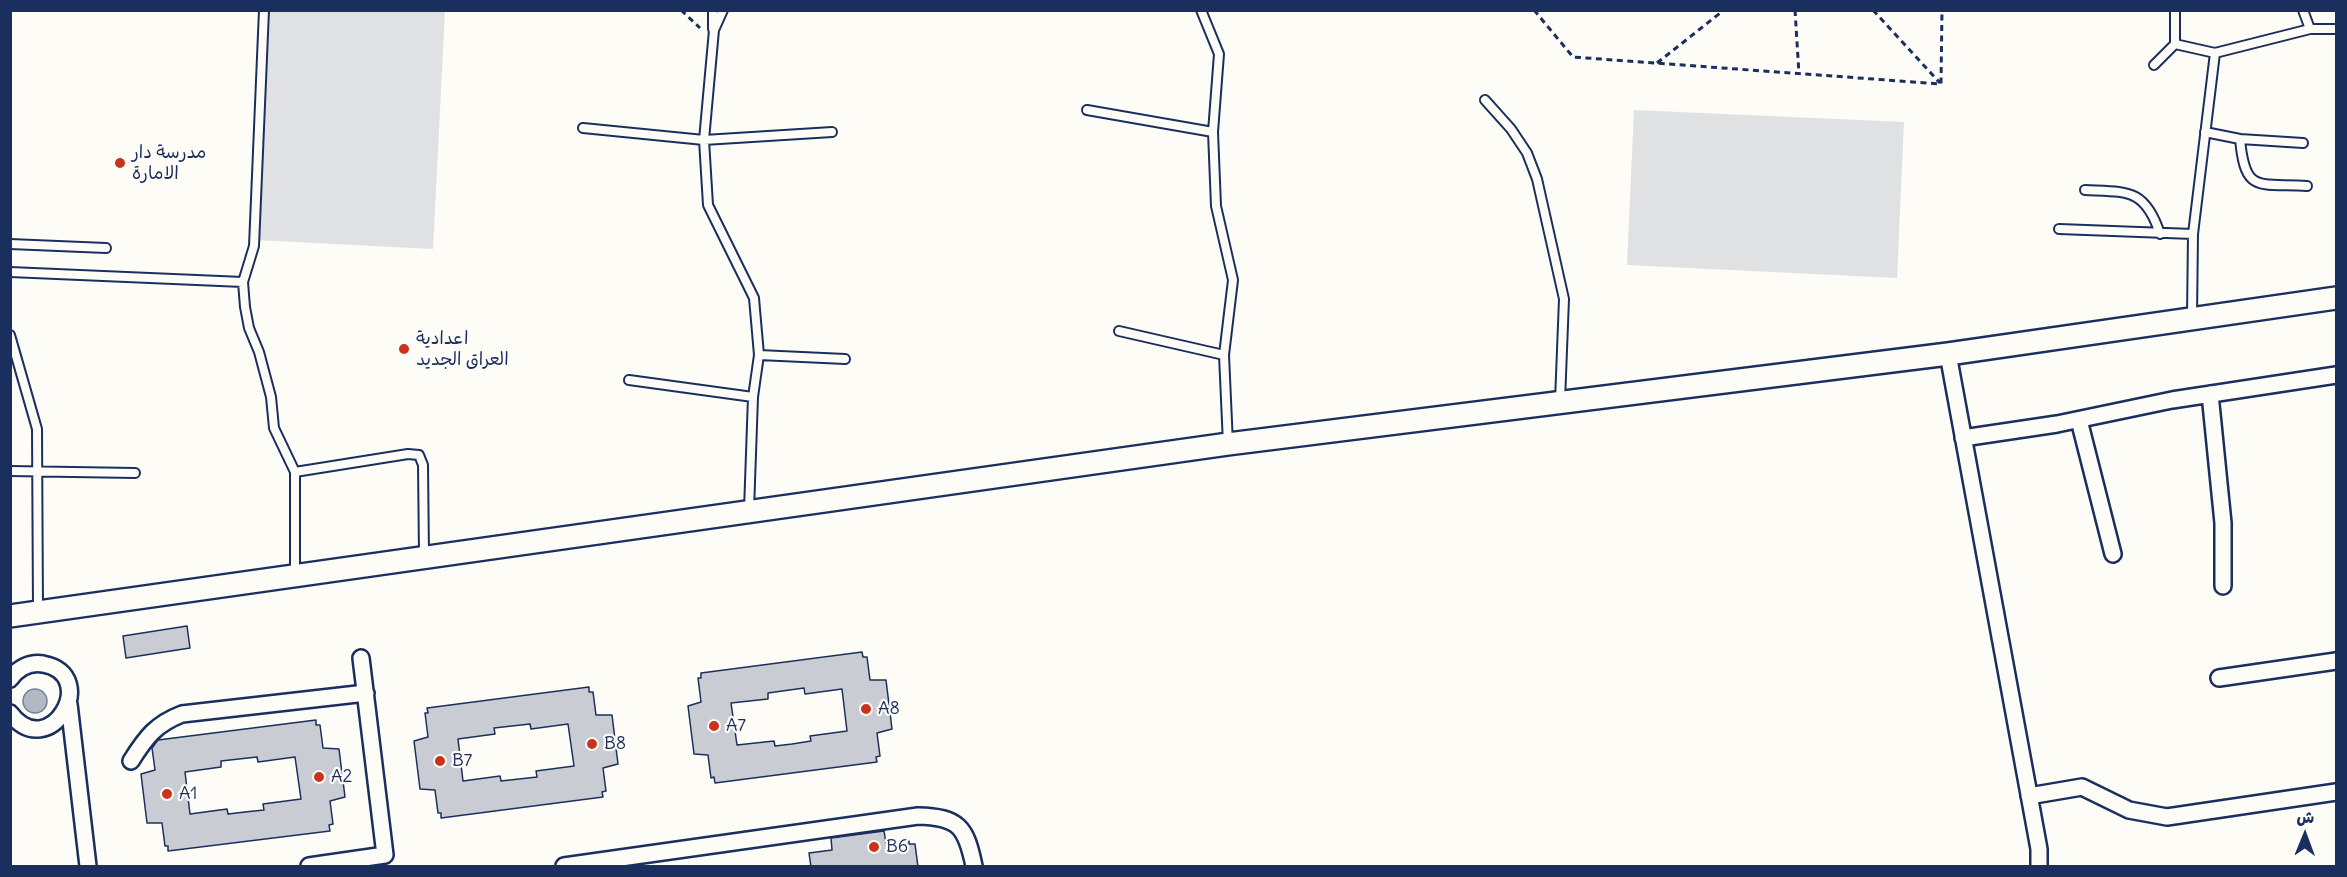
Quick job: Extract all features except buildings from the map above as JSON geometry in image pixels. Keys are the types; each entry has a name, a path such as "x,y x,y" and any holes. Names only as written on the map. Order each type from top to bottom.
{"street":[{"path":"10,616 1228,444 1948,354 2337,297"},
{"path":"1948,354 2039,849 2039,867"},
{"path":"1963,438 2079,420 2210,394 2337,375"},
{"path":"2210,394 2223,522 2223,586"},
{"path":"2079,420 2113,554"},
{"path":"309,867 385,855 361,658"},
{"path":"2219,678 2337,661"},
{"path":"10,678 17,668 45,665 58,672 68,684 88,867"},
{"path":"131,761 143,741 162,722 182,714 366,693"},
{"path":"11,714 23,725 43,728 57,721 69,705"},
{"path":"2029,796 2082,787 2129,810 2167,817 2337,792"},
{"path":"564,867 918,816 943,816 957,825 969,841 974,867"}],"lane":[{"path":"264,10 254,246 243,282 249,328 259,352 271,397 274,428 295,472 295,576"},
{"path":"713,10 713,40 704,140 708,205 754,298 759,355 753,397 748,512"},
{"path":"713,40 723,10"},
{"path":"1201,10 1219,54 1213,132 1216,206 1233,280 1224,355 1228,444"},
{"path":"2154,65 2175,44 2175,10"},
{"path":"2303,10 2310,29"},
{"path":"2175,44 2215,53 2310,29 2337,29"},
{"path":"2192,319 2193,234 2215,53"},
{"path":"1485,100 1512,129 1527,153 1537,179 1564,299 1560,403"},
{"path":"1087,110 1213,132"},
{"path":"583,128 704,140 832,132"},
{"path":"2205,132 2240,139 2303,142"},
{"path":"2240,139 2242,164 2247,176 2258,183 2307,186"},
{"path":"2085,190 2130,192 2147,205 2160,234"},
{"path":"2059,229 2193,234"},
{"path":"10,244 106,248"},
{"path":"10,272 243,282"},
{"path":"1119,331 1224,355"},
{"path":"10,334 38,429 38,612"},
{"path":"759,355 845,359"},
{"path":"629,380 753,397"},
{"path":"295,472 408,454 419,455 423,465 424,558"},
{"path":"10,471 135,473"}],"path":[{"path":"681,10 713,40"},
{"path":"1534,10 1573,57 1941,84"},
{"path":"1657,63 1724,10"},
{"path":"1795,10 1799,74"},
{"path":"1873,10 1941,84"},
{"path":"1941,84 1942,10"}],"shaded area":[{"path":"269,11 445,11 433,249 257,240"},
{"path":"1634,110 1904,122 1897,278 1627,265"},
{"path":"35,689 40,690 46,696 46,706 40,712 35,713 30,712 24,706 23,701 24,696 30,690"}],"place":[{"name":"مدرسة دار الامارة","path":"120,163"},
{"name":"اعدادية العراق الجديد","path":"404,349"},
{"name":"A8","path":"866,709"},
{"name":"A7","path":"714,726"},
{"name":"B8","path":"592,744"},
{"name":"B7","path":"440,761"},
{"name":"A2","path":"319,777"},
{"name":"A1","path":"167,794"},
{"name":"B6","path":"874,847"}]}
